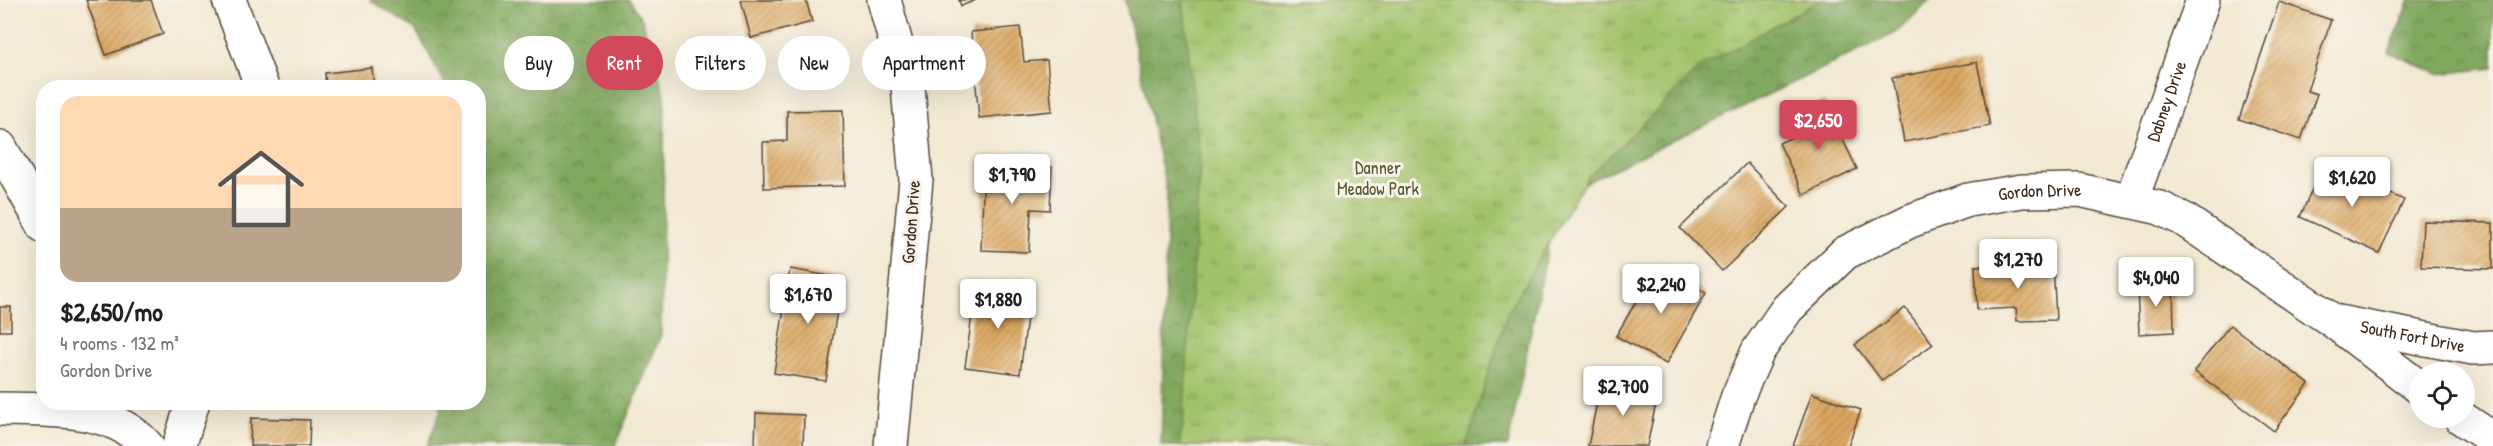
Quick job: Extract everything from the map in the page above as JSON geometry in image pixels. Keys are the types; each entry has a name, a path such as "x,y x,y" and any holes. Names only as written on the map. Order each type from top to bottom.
{"street":[{"path":"228,0 259,80"},
{"name":"Gordon Drive","path":"884,0 908,87 915,180 891,446"},
{"name":"Dabney Drive","path":"2131,201 2203,0"},
{"path":"0,147 36,212"},
{"name":"Gordon Drive","path":"1722,446 1738,396 1758,351 1787,309 1845,254 1910,221 1968,200 2022,191 2079,190 2160,208 2183,219 2333,321 2409,379"},
{"name":"South Fort Drive","path":"2333,321 2473,348 2493,347"},
{"path":"0,409 36,410"},
{"path":"49,410 112,411 147,446"},
{"path":"179,446 190,410"},
{"path":"2475,427 2493,439"}],"green space":[{"path":"370,0 629,0 642,19 647,36 586,36 586,90 663,89 665,96 661,335 615,446 427,446 440,410 486,410 486,80 443,80 415,29"},
{"name":"Danner Meadow Park","path":"1125,0 1930,0 1896,33 1558,196 1508,446 1161,446 1167,192"},
{"name":"Danner Meadow Park","path":"1183,0 1821,0 1702,66 1587,178 1507,313 1466,446 1178,446 1183,426 1200,161"},
{"path":"2410,0 2493,0 2493,68 2438,74 2389,52"}],"building":[{"path":"86,0 151,0 163,34 106,55"},
{"path":"741,0 806,0 812,22 759,36 750,36"},
{"path":"959,0 976,0 961,6"},
{"path":"2279,2 2331,20 2307,91 2317,94 2301,140 2239,119"},
{"path":"1020,27 1024,62 1047,60 1052,111 979,118 976,90 986,90 986,36 971,36 971,32"},
{"path":"1977,62 1990,126 1904,142 1892,78"},
{"path":"372,68 373,80 326,80 325,73"},
{"path":"1824,101 1857,169 1804,195 1779,143 1806,131 1798,114"},
{"path":"843,110 845,186 764,188 763,142 787,141 787,111"},
{"path":"1747,163 1789,207 1722,271 1680,228"},
{"path":"2324,163 2404,200 2379,253 2300,217"},
{"path":"984,165 1052,167 1050,210 1031,209 1029,252 981,250"},
{"path":"2423,221 2493,223 2493,269 2421,267"},
{"path":"2053,263 2056,320 2017,321 2016,308 1977,310 1975,266"},
{"path":"1657,265 1706,293 1666,364 1616,336"},
{"path":"790,269 842,278 826,381 774,373"},
{"path":"2173,283 2174,332 2139,334 2137,285"},
{"path":"976,285 1030,293 1020,374 965,367"},
{"path":"0,307 11,307 11,331 0,331"},
{"path":"1905,308 1933,344 1882,381 1855,345"},
{"path":"2230,325 2309,384 2274,431 2194,371"},
{"path":"1601,383 1658,394 1647,446 1588,446"},
{"path":"1812,393 1861,410 1848,446 1793,446"},
{"path":"756,413 804,415 803,446 755,446"},
{"path":"251,418 310,420 309,446 250,446"}]}
